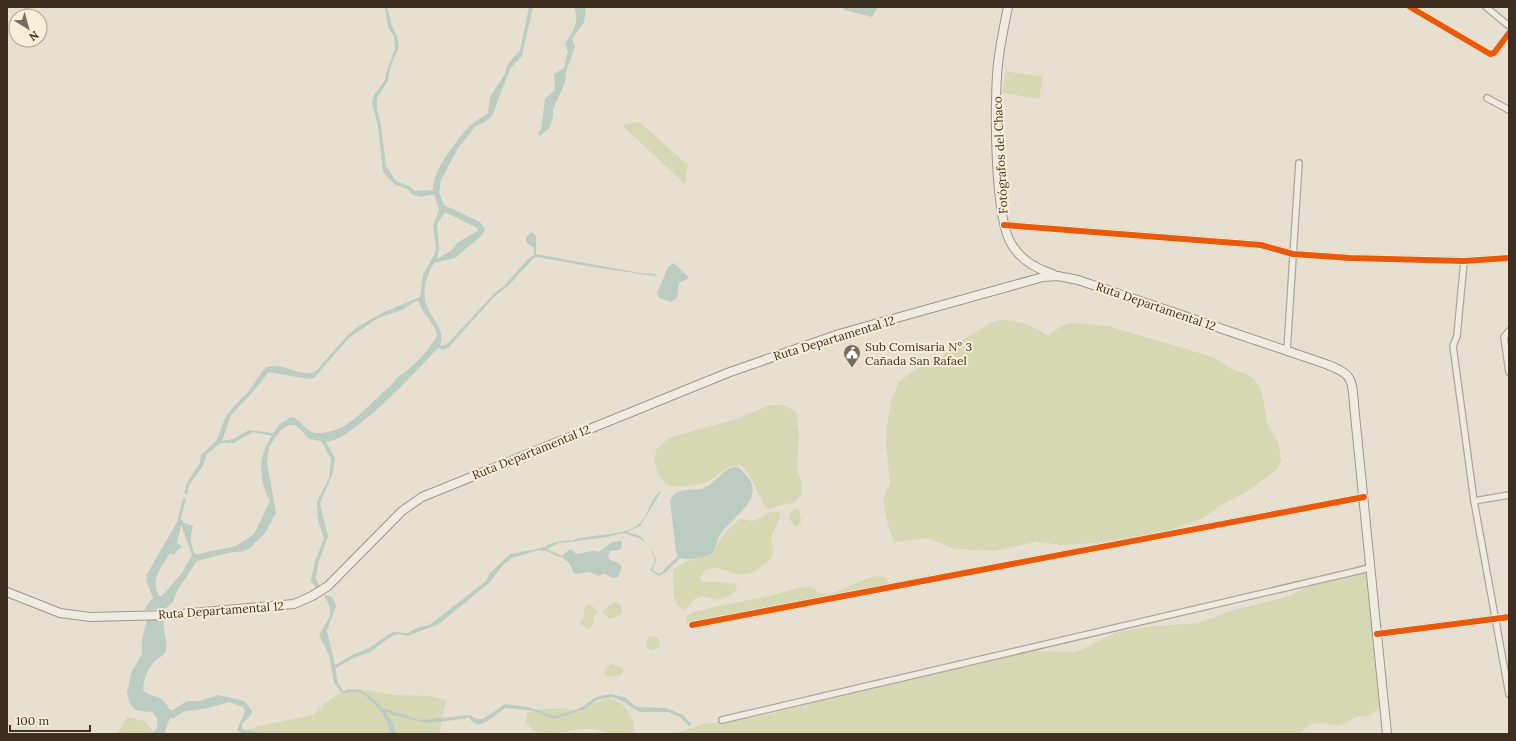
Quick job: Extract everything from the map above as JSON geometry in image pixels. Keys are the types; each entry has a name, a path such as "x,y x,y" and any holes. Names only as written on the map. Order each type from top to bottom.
{"main road":[{"name":"Fotógrafos del Chaco","path":"1008,7 996,82 998,174 1004,225 1008,238 1017,252 1040,270 1058,276"},
{"name":"Ruta Departamental 12","path":"7,592 72,616 90,617 170,615 278,607 294,604 312,596 328,586 402,511 422,497 730,372 839,334 1043,277 1058,276 1078,280 1287,350 1343,370 1348,375 1352,383 1377,634 1382,703 1387,734"}],"street":[{"path":"1410,7 1490,54 1494,53 1509,33"},
{"path":"1486,7 1509,26"},
{"path":"1487,98 1509,110"},
{"path":"1287,350 1299,163"},
{"path":"1004,225 1260,245 1293,254 1400,260 1464,261 1509,258"},
{"path":"1464,261 1457,336 1453,346 1474,501 1509,694"},
{"path":"1509,331 1504,337 1509,372"},
{"path":"1474,501 1509,495"},
{"path":"692,626 1364,497"},
{"path":"722,720 1370,568"},
{"path":"1377,634 1494,617 1509,617"}],"green space":[{"path":"1006,71 1043,77 1039,99 1002,93"},
{"path":"639,122 688,165 685,184 622,125"},
{"path":"999,320 1025,324 1048,336 1063,325 1071,323 1108,326 1219,360 1229,368 1246,374 1254,379 1259,386 1263,395 1266,421 1279,444 1281,462 1276,470 1245,493 1219,506 1204,518 1161,533 1094,543 1064,545 1035,542 994,551 955,549 928,538 895,542 888,526 883,500 890,483 886,444 888,416 892,398 899,382 921,365 938,359 959,342 989,324"},
{"path":"770,405 784,405 796,412 799,435 797,469 801,482 801,495 795,502 766,509 750,476 742,466 728,468 709,481 700,484 669,486 661,479 656,466 655,455 656,450 669,438 734,420"},
{"path":"797,508 800,512 801,523 796,527 788,518 791,512"},
{"path":"771,512 780,512 780,517 771,538 773,553 766,563 752,572 744,574 713,568 706,570 700,577 701,581 734,584 737,585 736,590 723,599 712,599 701,596 694,600 685,610 678,606 674,598 673,570 685,562 703,557 715,549 724,533 740,519 754,521"},
{"path":"1368,564 1379,707 1371,714 1354,718 1339,726 1327,723 1313,724 1299,734 674,734 703,724 766,715 806,705 822,697 875,687 918,674 1012,653 1031,651 1076,652 1118,632 1145,627 1198,623 1233,610 1287,597 1310,585 1359,565"},
{"path":"877,576 886,578 888,582 885,586 751,617 703,625 687,626 688,615 694,612 770,596 792,589 809,587 822,594 828,594"},
{"path":"615,602 621,605 622,614 610,619 603,614 604,610"},
{"path":"586,605 591,605 598,611 593,618 594,623 588,629 580,624 581,620 585,617 583,613"},
{"path":"650,636 656,636 660,640 660,646 656,650 650,650 646,646 646,640"},
{"path":"612,664 621,667 623,671 621,675 607,677 604,673 608,666"},
{"path":"359,689 394,695 430,696 446,700 439,734 236,734 259,726 313,715 325,703 340,693"},
{"path":"609,698 624,706 634,725 634,731 624,734 613,734 592,729 579,729 546,734 534,731 526,722 527,713 535,710 563,708 573,710"},
{"path":"127,717 144,721 155,734 117,734"}],"shaded area":[{"path":"385,7 387,7 392,26 397,36 399,47 390,68 388,81 377,98 377,111 381,124 386,166 396,181 409,186 415,191 433,190 437,174 452,147 470,126 488,113 490,97 505,74 507,65 520,50 529,7 533,7 522,56 510,69 492,116 485,122 476,126 458,148 441,180 439,192 444,205 480,222 485,229 482,235 455,258 434,263 429,272 425,288 425,298 428,308 440,329 442,340 440,346 447,344 494,294 505,285 528,259 534,255 534,248 526,242 526,238 531,232 536,236 536,254 640,273 656,274 655,276 537,257 534,258 510,284 494,297 448,348 443,350 438,348 385,402 368,417 338,438 326,442 335,458 333,472 320,504 328,536 318,564 316,579 320,586 317,588 311,580 315,561 324,539 318,520 317,502 329,478 331,459 321,441 309,439 295,425 289,425 281,430 269,447 267,463 276,512 266,532 249,549 197,561 177,591 173,602 165,609 145,610 146,606 153,598 146,580 147,574 177,522 183,498 186,499 181,518 184,523 193,526 191,540 195,554 236,546 254,534 270,501 266,493 261,468 264,452 272,436 253,432 234,443 221,443 207,454 203,466 189,485 187,495 184,493 188,481 200,463 201,455 217,440 225,418 249,391 264,369 276,366 302,373 315,372 347,336 359,326 384,312 420,297 423,275 434,255 436,248 433,226 439,210 434,194 421,197 413,195 407,189 394,184 383,172 378,127 372,102 374,95 385,80 395,49 394,36 388,27","holes":["445,212 477,228 478,231 458,242 452,250 437,259 439,249 437,224","416,301 419,301 420,306 434,327 437,336 424,354 409,369 396,379 348,424 328,432 316,433 312,432 298,420 291,417 280,424 273,433 249,430 233,439 222,441 231,415 269,372 308,379 314,378 349,338 378,318 402,310","181,525 192,555 181,574 162,596 159,596 156,578 160,568 170,553 173,555 182,546 177,543"]},
{"path":"574,7 584,7 586,10 584,22 572,39 575,47 566,72 565,83 553,109 553,117 549,128 540,136 538,133 541,129 545,99 555,90 554,74 564,68 568,51 565,43 571,35 576,22 576,12"},
{"path":"843,7 878,7 872,17 845,10"},
{"path":"674,263 689,278 679,283 677,298 671,302 659,298 657,293 668,267"},
{"path":"738,467 748,477 752,486 752,494 749,502 743,510 721,533 713,552 699,558 680,558 667,571 659,576 650,570 654,563 654,558 652,551 646,543 652,550 656,560 652,570 660,574 678,556 676,552 670,501 673,495 685,490 706,487 730,468"},
{"path":"662,490 640,526 627,532 640,536 646,543 639,538 624,533 570,542 575,539 619,532 635,527 643,519 654,498"},
{"path":"562,541 547,549 558,554 557,556 546,551 539,550 512,558 504,564 489,583 439,624 408,636 400,634 392,636 369,653 355,657 336,668 338,683 344,691 348,689 361,690 376,701 382,708 420,720 470,715 477,719 483,719 505,704 528,707 555,716 579,709 596,697 610,694 625,697 635,706 667,708 683,715 691,724 689,726 680,717 668,712 639,712 622,701 612,697 597,700 585,709 554,719 534,711 505,708 485,723 480,724 476,724 469,717 464,719 426,723 393,715 384,711 393,723 396,734 389,734 389,729 384,716 368,698 357,692 342,693 334,683 329,655 319,635 330,616 330,607 324,596 327,595 332,597 336,606 327,631 335,665 354,654 369,648 392,632 407,633 419,627 429,625 486,581 489,574 510,554 542,548 552,543"},
{"path":"621,541 622,544 620,550 610,551 608,555 609,559 620,564 622,568 618,577 613,578 604,573 599,576 589,572 574,574 569,562 562,556 569,550 572,550 576,554 593,551 599,552 612,542"},
{"path":"164,618 166,650 163,655 150,667 145,678 143,690 146,693 163,700 169,709 173,710 187,701 199,701 218,695 245,701 252,711 251,715 242,724 242,729 264,734 243,734 237,730 245,711 243,707 229,702 208,708 183,712 174,718 170,718 164,734 152,734 158,723 155,715 152,712 134,709 130,704 127,693 131,673 142,654 142,639 147,619"}],"waterway":[{"path":"560,542 570,541"},
{"path":"556,555 564,557"}],"cycle path":[{"path":"1410,7 1490,54 1494,53 1509,33"},
{"path":"1004,225 1261,245 1293,254 1350,258 1464,261 1509,258"},
{"path":"692,625 1364,497"},
{"path":"1377,634 1509,617"}],"place":[{"name":"Sub Comisaría Nº 3 Cañada San Rafael","path":"852,368"}]}
